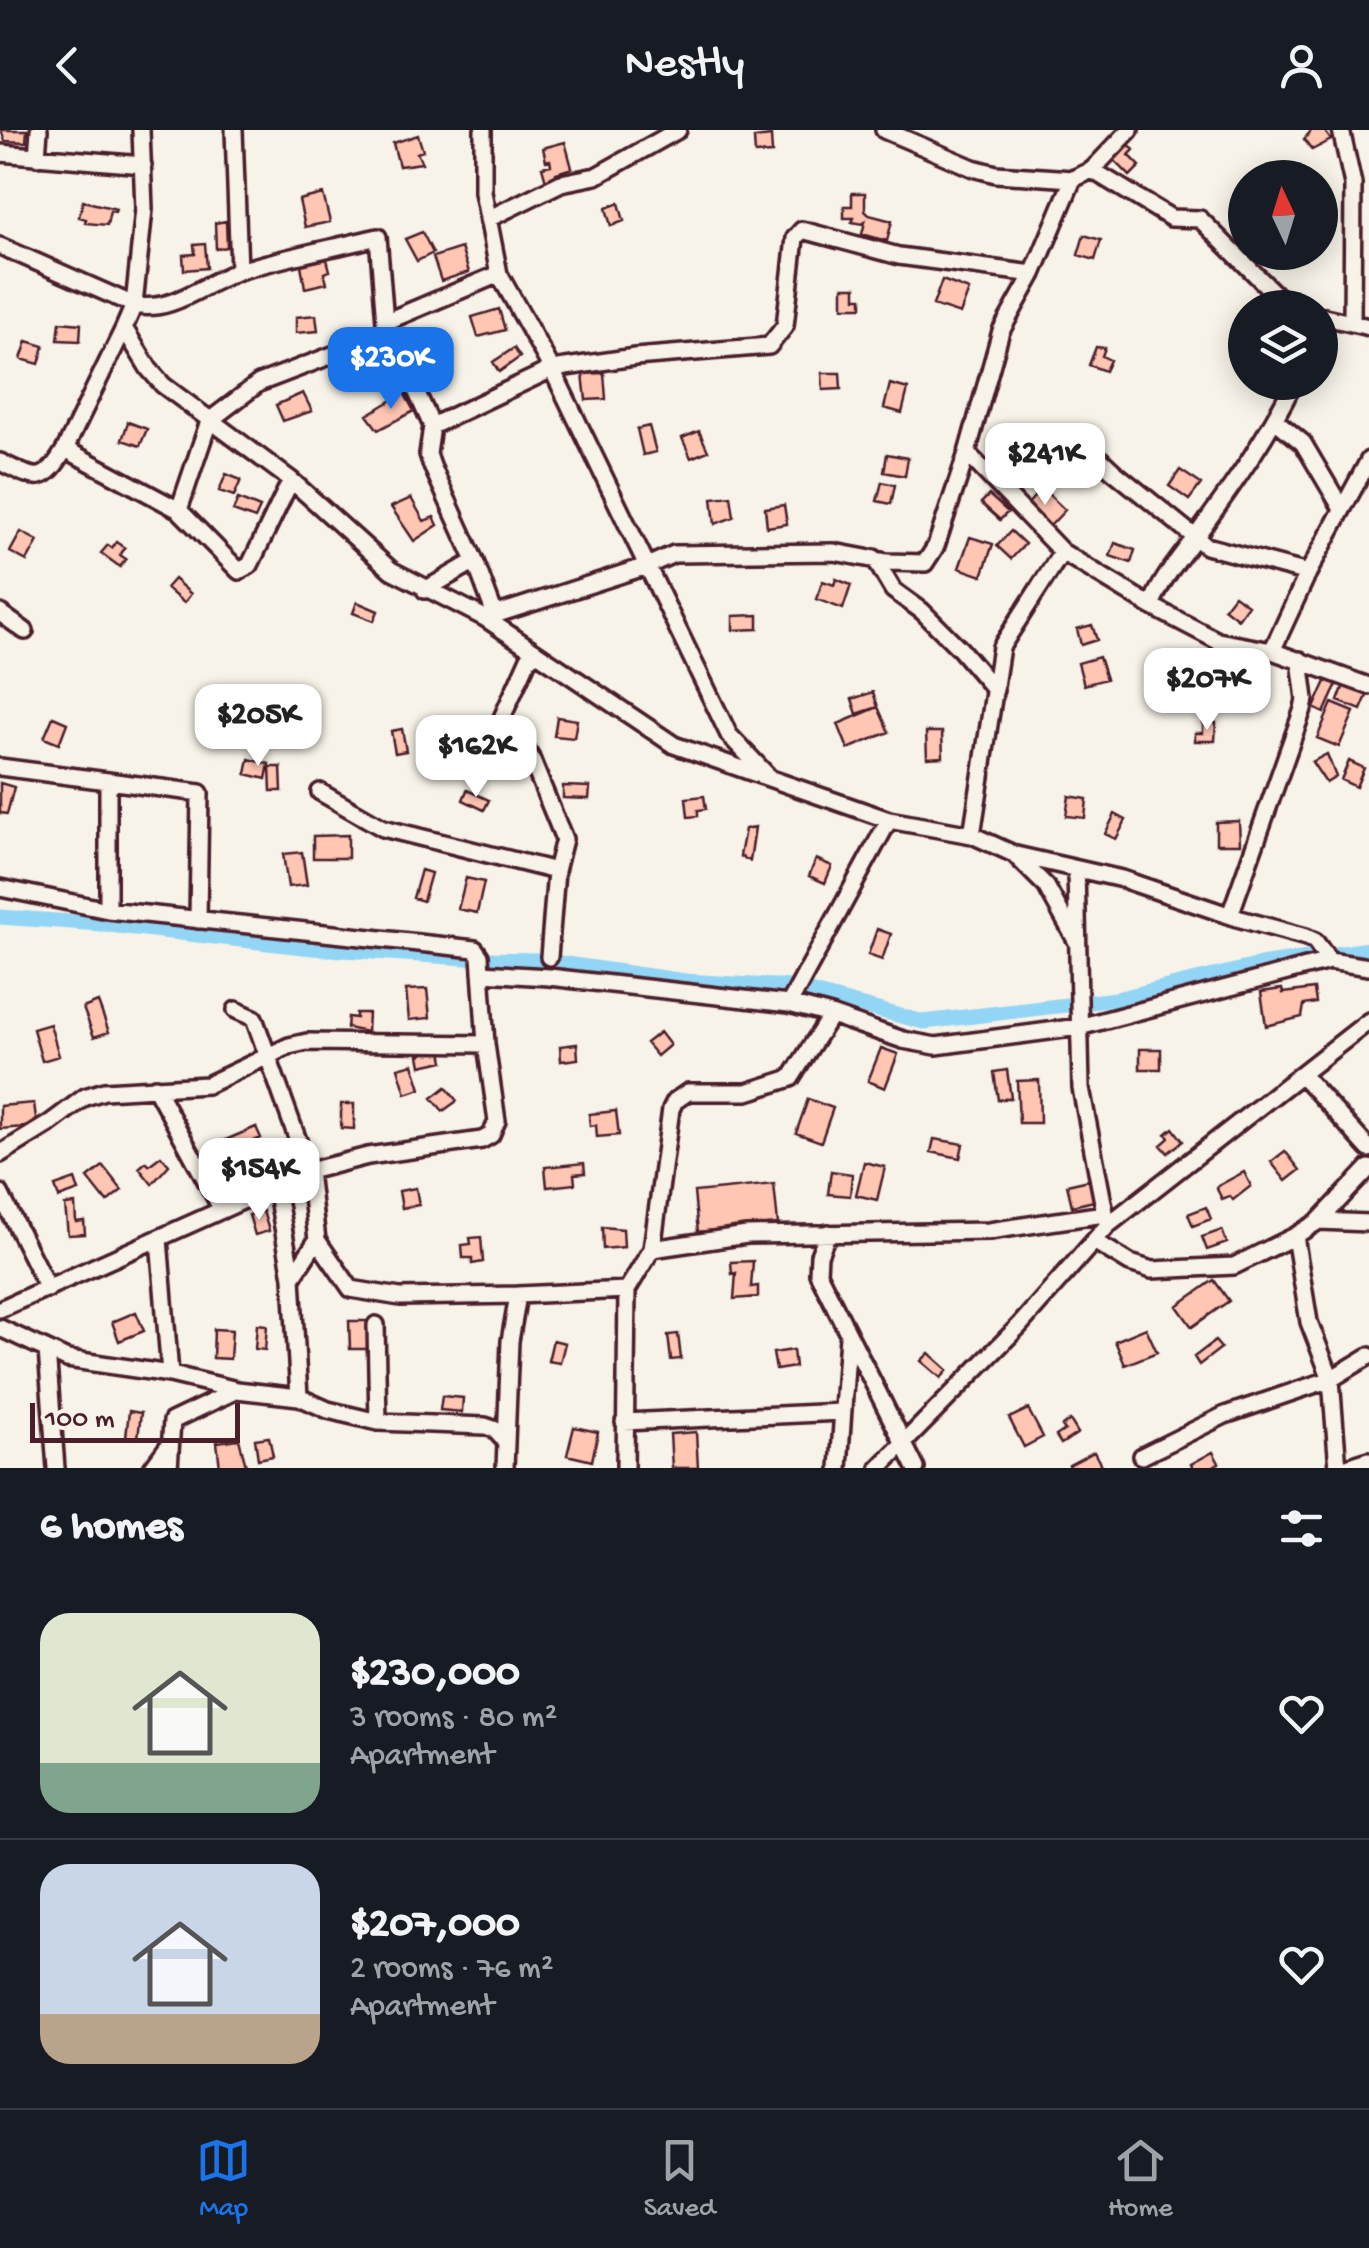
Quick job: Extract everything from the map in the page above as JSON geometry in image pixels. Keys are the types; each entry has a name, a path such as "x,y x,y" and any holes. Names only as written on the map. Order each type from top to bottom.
{"street":[{"path":"37,156 38,130"},
{"path":"0,462 26,474 51,473 134,305 144,209 141,130"},
{"path":"234,130 239,271"},
{"path":"483,130 484,192 499,274 552,369 729,735 770,778"},
{"path":"488,219 561,182 596,176 678,130"},
{"path":"884,130 972,168 996,174 1073,179 1092,170 1130,130"},
{"path":"1341,130 1353,184 1352,322"},
{"path":"0,153 143,165"},
{"path":"1092,170 1171,218 1200,219 1271,290"},
{"path":"490,615 674,554 834,552 887,562 926,563 936,546 1001,331 1032,274 1073,179"},
{"path":"432,426 552,369 634,357 770,346 785,326 795,238 802,230 899,256 1032,274"},
{"path":"0,246 149,308 239,271 378,237 387,327 432,426 428,454 475,561 490,615"},
{"path":"179,510 209,421 259,384 499,274"},
{"path":"1338,319 1369,327"},
{"path":"124,328 148,369 209,421 292,480 392,570 426,590 490,615 516,640 674,745 889,820 972,836 1016,855 1138,883 1315,941 1329,961"},
{"path":"1150,606 1167,572 1196,537 1285,400"},
{"path":"1274,420 1303,443 1342,509"},
{"path":"1080,440 1212,548 1308,572"},
{"path":"65,449 179,510 239,571 250,564 292,480"},
{"path":"966,453 1062,552 1150,606 1218,641 1272,651 1369,686"},
{"path":"1272,651 1308,572 1369,460"},
{"path":"972,836 1002,647 1062,552"},
{"path":"874,558 893,590 960,649 995,690"},
{"path":"426,590 475,561"},
{"path":"516,640 524,604"},
{"path":"0,613 25,631"},
{"path":"532,651 501,720 514,731 547,792 564,839 556,870 549,958"},
{"path":"1230,915 1303,709 1300,660"},
{"path":"0,767 200,793 198,920"},
{"path":"108,781 108,910"},
{"path":"320,792 384,828 556,870"},
{"path":"789,1004 889,820"},
{"path":"1016,855 1046,886 1079,946"},
{"path":"1076,870 1085,1115 1106,1220"},
{"path":"0,888 108,910 471,948 480,956 486,1044 497,1121 491,1135 482,1140 368,1156 309,1171 0,1309"},
{"path":"481,973 789,1004 831,1014 902,1040 936,1046 1079,1027 1329,961 1369,967"},
{"path":"236,1010 254,1018 309,1171 317,1240 351,1290 400,1297 627,1290"},
{"path":"625,1468 627,1290 652,1249 671,1109 688,1092 747,1092 791,1078 831,1014"},
{"path":"879,1468 1019,1326 1094,1241 1106,1220 1302,1076 1369,1021"},
{"path":"0,1154 85,1097 104,1091 206,1085 289,1046 307,1042 486,1044"},
{"path":"1302,1076 1369,1149"},
{"path":"155,1087 222,1210"},
{"path":"1094,1241 1130,1263 1162,1271 1234,1266 1319,1220 1369,1168"},
{"path":"276,1188 292,1278 299,1397"},
{"path":"0,1193 48,1290"},
{"path":"652,1249 748,1235 989,1231 1106,1220"},
{"path":"1319,1220 1369,1222"},
{"path":"828,1232 818,1255 818,1273 916,1468"},
{"path":"1295,1236 1309,1322 1331,1379 1341,1468 1369,1460"},
{"path":"159,1239 170,1374"},
{"path":"292,1278 317,1240"},
{"path":"504,1468 510,1340 518,1295"},
{"path":"376,1325 378,1422"},
{"path":"0,1328 67,1359 170,1374 237,1390 299,1397 328,1410 378,1422 474,1424 494,1429 504,1440"},
{"path":"839,1468 848,1336"},
{"path":"47,1350 56,1468"},
{"path":"1142,1456 1226,1415 1331,1379 1369,1356"},
{"path":"169,1468 172,1421 237,1390"},
{"path":"624,1422 841,1412"},
{"path":"152,1468 169,1446"}],"building":[{"path":"1,130 27,130 26,142 5,141"},
{"path":"1312,130 1324,130 1331,140 1312,150 1304,139"},
{"path":"418,135 423,151 417,153 422,163 399,166 393,143"},
{"path":"771,136 772,153 755,154 754,138"},
{"path":"1126,141 1134,150 1129,155 1140,166 1130,176 1110,156"},
{"path":"565,142 572,168 546,181 542,167 551,165 543,148"},
{"path":"852,193 865,193 865,211 869,215 892,221 887,241 862,234 865,222 844,218 844,206 852,206"},
{"path":"323,194 330,222 305,227 299,200"},
{"path":"83,201 116,209 110,211 107,225 85,223 86,219 79,217"},
{"path":"619,203 624,221 611,226 606,208"},
{"path":"226,221 227,247 216,249 215,223"},
{"path":"422,232 433,253 417,261 405,239"},
{"path":"1084,235 1101,240 1095,260 1078,255"},
{"path":"205,244 207,268 184,270 183,255 195,254 194,245"},
{"path":"461,248 469,272 441,281 433,257"},
{"path":"327,259 327,283 305,288 301,265"},
{"path":"942,280 969,290 960,314 933,305"},
{"path":"843,287 856,287 856,298 862,298 862,307 843,307"},
{"path":"499,309 505,330 478,337 472,317"},
{"path":"316,315 318,331 296,333 296,317"},
{"path":"60,322 81,324 80,341 58,340"},
{"path":"27,341 44,346 39,364 21,359"},
{"path":"1096,347 1105,348 1102,356 1110,360 1105,371 1089,365"},
{"path":"514,348 520,357 499,372 493,362"},
{"path":"604,373 606,399 586,400 583,374"},
{"path":"822,373 840,373 841,389 823,390"},
{"path":"890,384 908,389 902,413 884,408"},
{"path":"303,393 312,411 283,421 276,405"},
{"path":"404,393 414,411 378,430 367,415"},
{"path":"128,422 147,429 140,446 122,440"},
{"path":"649,426 656,452 643,455 637,429"},
{"path":"699,431 708,451 691,458 682,438"},
{"path":"887,454 908,458 905,476 884,472"},
{"path":"1180,470 1201,484 1189,500 1169,486"},
{"path":"226,474 241,480 234,496 219,491"},
{"path":"882,482 895,485 891,504 877,501"},
{"path":"1042,488 1065,510 1049,527 1026,506"},
{"path":"989,495 1008,512 1000,520 981,503"},
{"path":"731,496 734,517 715,524 712,498"},
{"path":"411,498 424,521 434,517 438,525 414,541 391,507"},
{"path":"238,499 260,508 255,519 233,511"},
{"path":"784,505 787,524 767,527 765,508"},
{"path":"1011,531 1025,544 1011,559 997,546"},
{"path":"21,532 38,541 27,561 10,552"},
{"path":"970,537 993,544 982,576 959,568"},
{"path":"116,542 125,548 120,555 126,559 120,567 101,553"},
{"path":"1115,543 1135,550 1131,563 1110,556"},
{"path":"174,579 191,594 184,603 166,588"},
{"path":"836,579 851,585 843,609 816,599 823,581 834,585"},
{"path":"1234,595 1248,605 1238,619 1224,608"},
{"path":"357,602 378,611 374,621 353,613"},
{"path":"758,615 758,629 733,630 733,616"},
{"path":"1092,625 1097,640 1081,645 1077,629"},
{"path":"1099,657 1106,679 1084,685 1078,663"},
{"path":"1167,659 1186,665 1177,695 1158,689"},
{"path":"1328,677 1338,682 1324,713 1314,708"},
{"path":"1345,682 1369,691 1361,710 1338,701"},
{"path":"873,692 878,707 857,714 852,699"},
{"path":"1332,703 1354,712 1339,747 1317,738"},
{"path":"878,707 889,732 848,749 838,724"},
{"path":"53,717 67,723 59,744 44,738"},
{"path":"557,717 577,720 574,738 554,736"},
{"path":"1203,722 1216,723 1215,741 1195,741 1195,733 1203,733"},
{"path":"402,729 406,751 395,753 391,731"},
{"path":"926,732 942,732 943,757 927,758"},
{"path":"1327,754 1336,777 1326,783 1312,762"},
{"path":"249,759 269,764 266,779 246,774"},
{"path":"1349,761 1364,768 1356,787 1341,780"},
{"path":"270,767 281,767 282,791 271,791"},
{"path":"0,783 14,787 7,814 0,813"},
{"path":"563,786 590,787 589,799 563,798"},
{"path":"467,790 489,800 484,810 463,800"},
{"path":"704,796 706,809 698,810 698,816 688,817 686,798"},
{"path":"1069,796 1087,799 1085,818 1066,816"},
{"path":"1115,814 1126,820 1116,839 1105,834"},
{"path":"1239,821 1240,844 1216,844 1216,822"},
{"path":"755,827 750,861 740,856 745,829"},
{"path":"348,835 348,858 313,858 313,836"},
{"path":"302,852 307,885 288,887 283,854"},
{"path":"816,859 832,866 825,883 809,876"},
{"path":"421,870 431,873 423,901 413,898"},
{"path":"466,878 484,882 477,913 458,909"},
{"path":"877,929 891,934 882,960 868,955"},
{"path":"427,989 430,1018 409,1020 406,990"},
{"path":"1282,989 1283,993 1314,989 1316,1003 1304,1005 1302,1017 1266,1026 1261,992"},
{"path":"98,1002 109,1032 94,1037 83,1008"},
{"path":"356,1013 368,1013 367,1032 347,1028 348,1017 356,1018"},
{"path":"50,1024 59,1056 42,1061 33,1029"},
{"path":"660,1032 670,1045 657,1056 646,1043"},
{"path":"577,1044 578,1059 561,1061 560,1046"},
{"path":"441,1046 444,1061 421,1066 419,1055 424,1050"},
{"path":"881,1048 898,1054 885,1088 868,1081"},
{"path":"1140,1049 1161,1049 1161,1069 1140,1069"},
{"path":"413,1064 421,1089 406,1094 398,1068"},
{"path":"1007,1070 1011,1098 998,1100 994,1072"},
{"path":"1039,1080 1040,1123 1019,1123 1017,1081"},
{"path":"446,1087 457,1101 443,1111 432,1098"},
{"path":"808,1099 833,1108 821,1142 796,1133"},
{"path":"34,1103 37,1126 0,1129 0,1106"},
{"path":"341,1104 354,1104 354,1129 341,1128"},
{"path":"616,1111 619,1135 597,1137 589,1114"},
{"path":"256,1127 261,1138 236,1149 239,1157 229,1161 221,1142"},
{"path":"1173,1128 1183,1141 1168,1153 1161,1145"},
{"path":"934,1139 963,1144 960,1158 931,1152"},
{"path":"1285,1151 1300,1170 1286,1181 1271,1162"},
{"path":"161,1156 169,1165 152,1184 139,1168"},
{"path":"864,1162 885,1167 877,1200 856,1195"},
{"path":"584,1163 585,1173 574,1174 575,1184 547,1187 545,1167"},
{"path":"103,1166 122,1190 107,1202 88,1178"},
{"path":"831,1171 852,1174 850,1196 828,1194"},
{"path":"1244,1172 1251,1186 1233,1200 1230,1196 1222,1199 1216,1187"},
{"path":"75,1179 79,1191 59,1198 55,1186"},
{"path":"1089,1180 1094,1201 1072,1206 1067,1185"},
{"path":"774,1184 778,1224 698,1232 694,1192"},
{"path":"416,1188 419,1205 402,1208 399,1191"},
{"path":"75,1204 76,1222 84,1221 85,1234 68,1235 65,1205"},
{"path":"1206,1207 1211,1219 1193,1226 1188,1214"},
{"path":"263,1211 269,1231 255,1235 249,1215"},
{"path":"602,1227 623,1229 624,1247 603,1249"},
{"path":"1222,1230 1227,1243 1207,1250 1202,1237"},
{"path":"481,1237 483,1262 472,1264 472,1258 463,1258 462,1245 471,1244 470,1238"},
{"path":"753,1261 751,1287 758,1286 758,1297 734,1299 736,1273 732,1274 731,1262"},
{"path":"1214,1280 1229,1301 1192,1327 1177,1306"},
{"path":"136,1312 144,1331 119,1341 112,1322"},
{"path":"349,1321 367,1321 368,1349 350,1349"},
{"path":"257,1324 267,1325 265,1350 255,1349"},
{"path":"1146,1328 1157,1352 1125,1365 1115,1341"},
{"path":"214,1329 232,1330 230,1359 213,1358"},
{"path":"678,1334 681,1359 671,1360 668,1335"},
{"path":"553,1340 565,1343 560,1363 548,1361"},
{"path":"1215,1341 1221,1348 1199,1365 1194,1357"},
{"path":"793,1350 795,1367 776,1370 773,1353"},
{"path":"929,1353 948,1370 941,1378 921,1361"},
{"path":"442,1396 463,1398 462,1412 440,1410"},
{"path":"1028,1409 1043,1437 1024,1447 1009,1418"},
{"path":"129,1411 141,1413 138,1438 126,1437"},
{"path":"1070,1420 1078,1433 1061,1444 1056,1436"},
{"path":"574,1427 598,1432 592,1461 567,1455"},
{"path":"696,1432 698,1468 672,1468 670,1434"},
{"path":"269,1437 273,1456 258,1459 255,1439"},
{"path":"239,1439 246,1466 220,1468 217,1442"},
{"path":"1094,1452 1102,1467 1070,1468 1069,1465"},
{"path":"1213,1452 1219,1463 1210,1468 1193,1468 1191,1464"}],"waterway":[{"path":"0,917 312,948 466,958"},
{"path":"488,959 538,960 685,981 790,987 924,1022 1116,999 1260,965 1369,949"}]}
